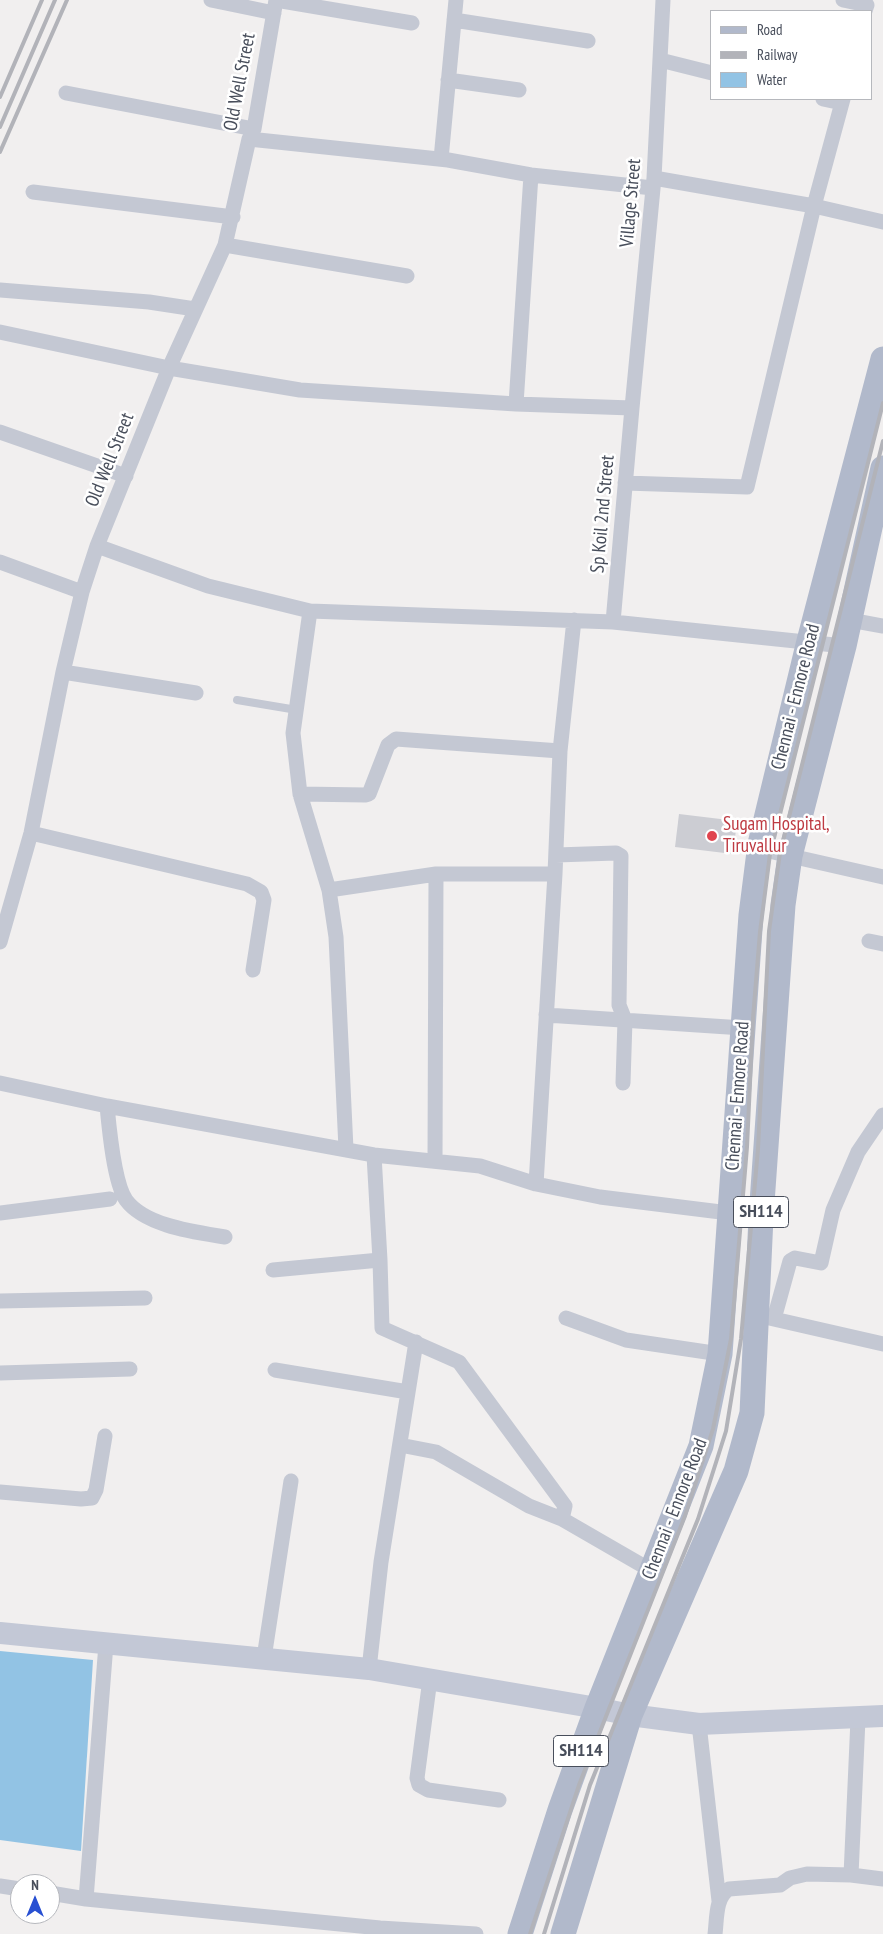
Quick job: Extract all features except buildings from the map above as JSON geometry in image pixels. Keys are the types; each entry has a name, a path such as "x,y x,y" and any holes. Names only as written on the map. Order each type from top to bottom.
{"main road":[{"name":"Chennai - Ennore Road","path":"520,1934 560,1810 597,1708 701,1446 720,1354 751,915 760,849 809,641 883,359"},
{"name":"Chennai - Ennore Road","path":"563,1934 630,1715 736,1471 752,1413 766,1317 761,1217 783,905 790,856 844,646 883,468"}],"street":[{"path":"211,0 276,5 412,23"},
{"path":"441,159 456,0"},
{"name":"Village Street","path":"632,408 654,183 663,0"},
{"path":"843,0 867,5 865,10"},
{"name":"Old Well Street","path":"0,942 31,833 63,672 82,592 97,546 169,368 225,245 252,134 276,5"},
{"path":"454,20 588,41"},
{"path":"660,60 710,72"},
{"path":"448,80 519,90"},
{"path":"66,93 252,134 441,159 531,175 654,183 814,206 883,222"},
{"path":"625,483 747,487 814,206 843,101"},
{"path":"516,404 531,175"},
{"path":"33,192 233,217"},
{"path":"225,245 407,276"},
{"path":"0,290 149,302 195,309"},
{"path":"0,332 169,368 300,390 516,404 632,408"},
{"name":"Sp Koil 2nd Street","path":"614,622 632,408"},
{"path":"0,432 126,476"},
{"path":"97,546 208,586 310,611 614,622 844,646"},
{"path":"0,562 82,592"},
{"path":"310,611 293,733 300,794 329,890 336,937 346,1149"},
{"path":"536,1184 555,874 560,751 574,620"},
{"path":"850,620 883,626"},
{"path":"63,672 196,693"},
{"path":"300,794 369,794 388,746 396,739 560,751"},
{"path":"31,833 247,884 261,892 264,900 253,970"},
{"path":"760,849 883,876"},
{"path":"556,855 616,853 621,856 619,1005 625,1020 623,1083"},
{"path":"329,890 436,874 555,874"},
{"path":"435,1161 436,874"},
{"path":"546,1015 743,1028"},
{"path":"0,1083 107,1106 374,1155 480,1166 536,1184 600,1196 761,1217"},
{"path":"107,1106 114,1158 121,1188 126,1200 146,1216 162,1223 189,1231 225,1237"},
{"path":"883,1115 858,1152 832,1210 821,1263 792,1259 766,1317 883,1344"},
{"path":"374,1155 382,1328 459,1362 565,1506 562,1518"},
{"path":"0,1213 110,1199"},
{"path":"273,1270 380,1260"},
{"path":"0,1301 145,1298"},
{"path":"566,1318 626,1340 720,1354"},
{"path":"369,1669 381,1562 416,1342"},
{"path":"0,1373 130,1370"},
{"path":"275,1370 408,1392"},
{"path":"0,1492 81,1499 92,1498 96,1490 105,1436"},
{"path":"400,1446 436,1452 529,1506 562,1518 652,1571"},
{"path":"264,1658 292,1481"},
{"path":"0,1633 369,1669 630,1715 699,1724 858,1719 883,1716"},
{"path":"86,1899 106,1644"},
{"path":"430,1679 417,1778 419,1785 428,1790 499,1800"},
{"path":"851,1875 858,1719"},
{"path":"699,1724 719,1901 715,1934"},
{"path":"719,1901 724,1892 729,1889 780,1885 790,1878 807,1874 851,1875 883,1879"},
{"path":"60,1895 380,1928 476,1934"}],"lane":[{"path":"238,700 296,710"}],"water":[{"path":"0,1651 93,1660 81,1851 0,1840"}],"railway":[{"path":"0,97 42,0"},
{"path":"0,127 55,0"},
{"path":"0,152 67,0"},
{"path":"530,1934 579,1785 685,1516 713,1429 731,1339 747,1147 753,1018 760,932 770,854 883,403"},
{"path":"544,1934 590,1785 698,1519 726,1431 741,1339 758,1149 769,931 780,853 883,441"}],"place":[{"name":"Sugam Hospital, Tiruvallur","path":"712,836"}]}
